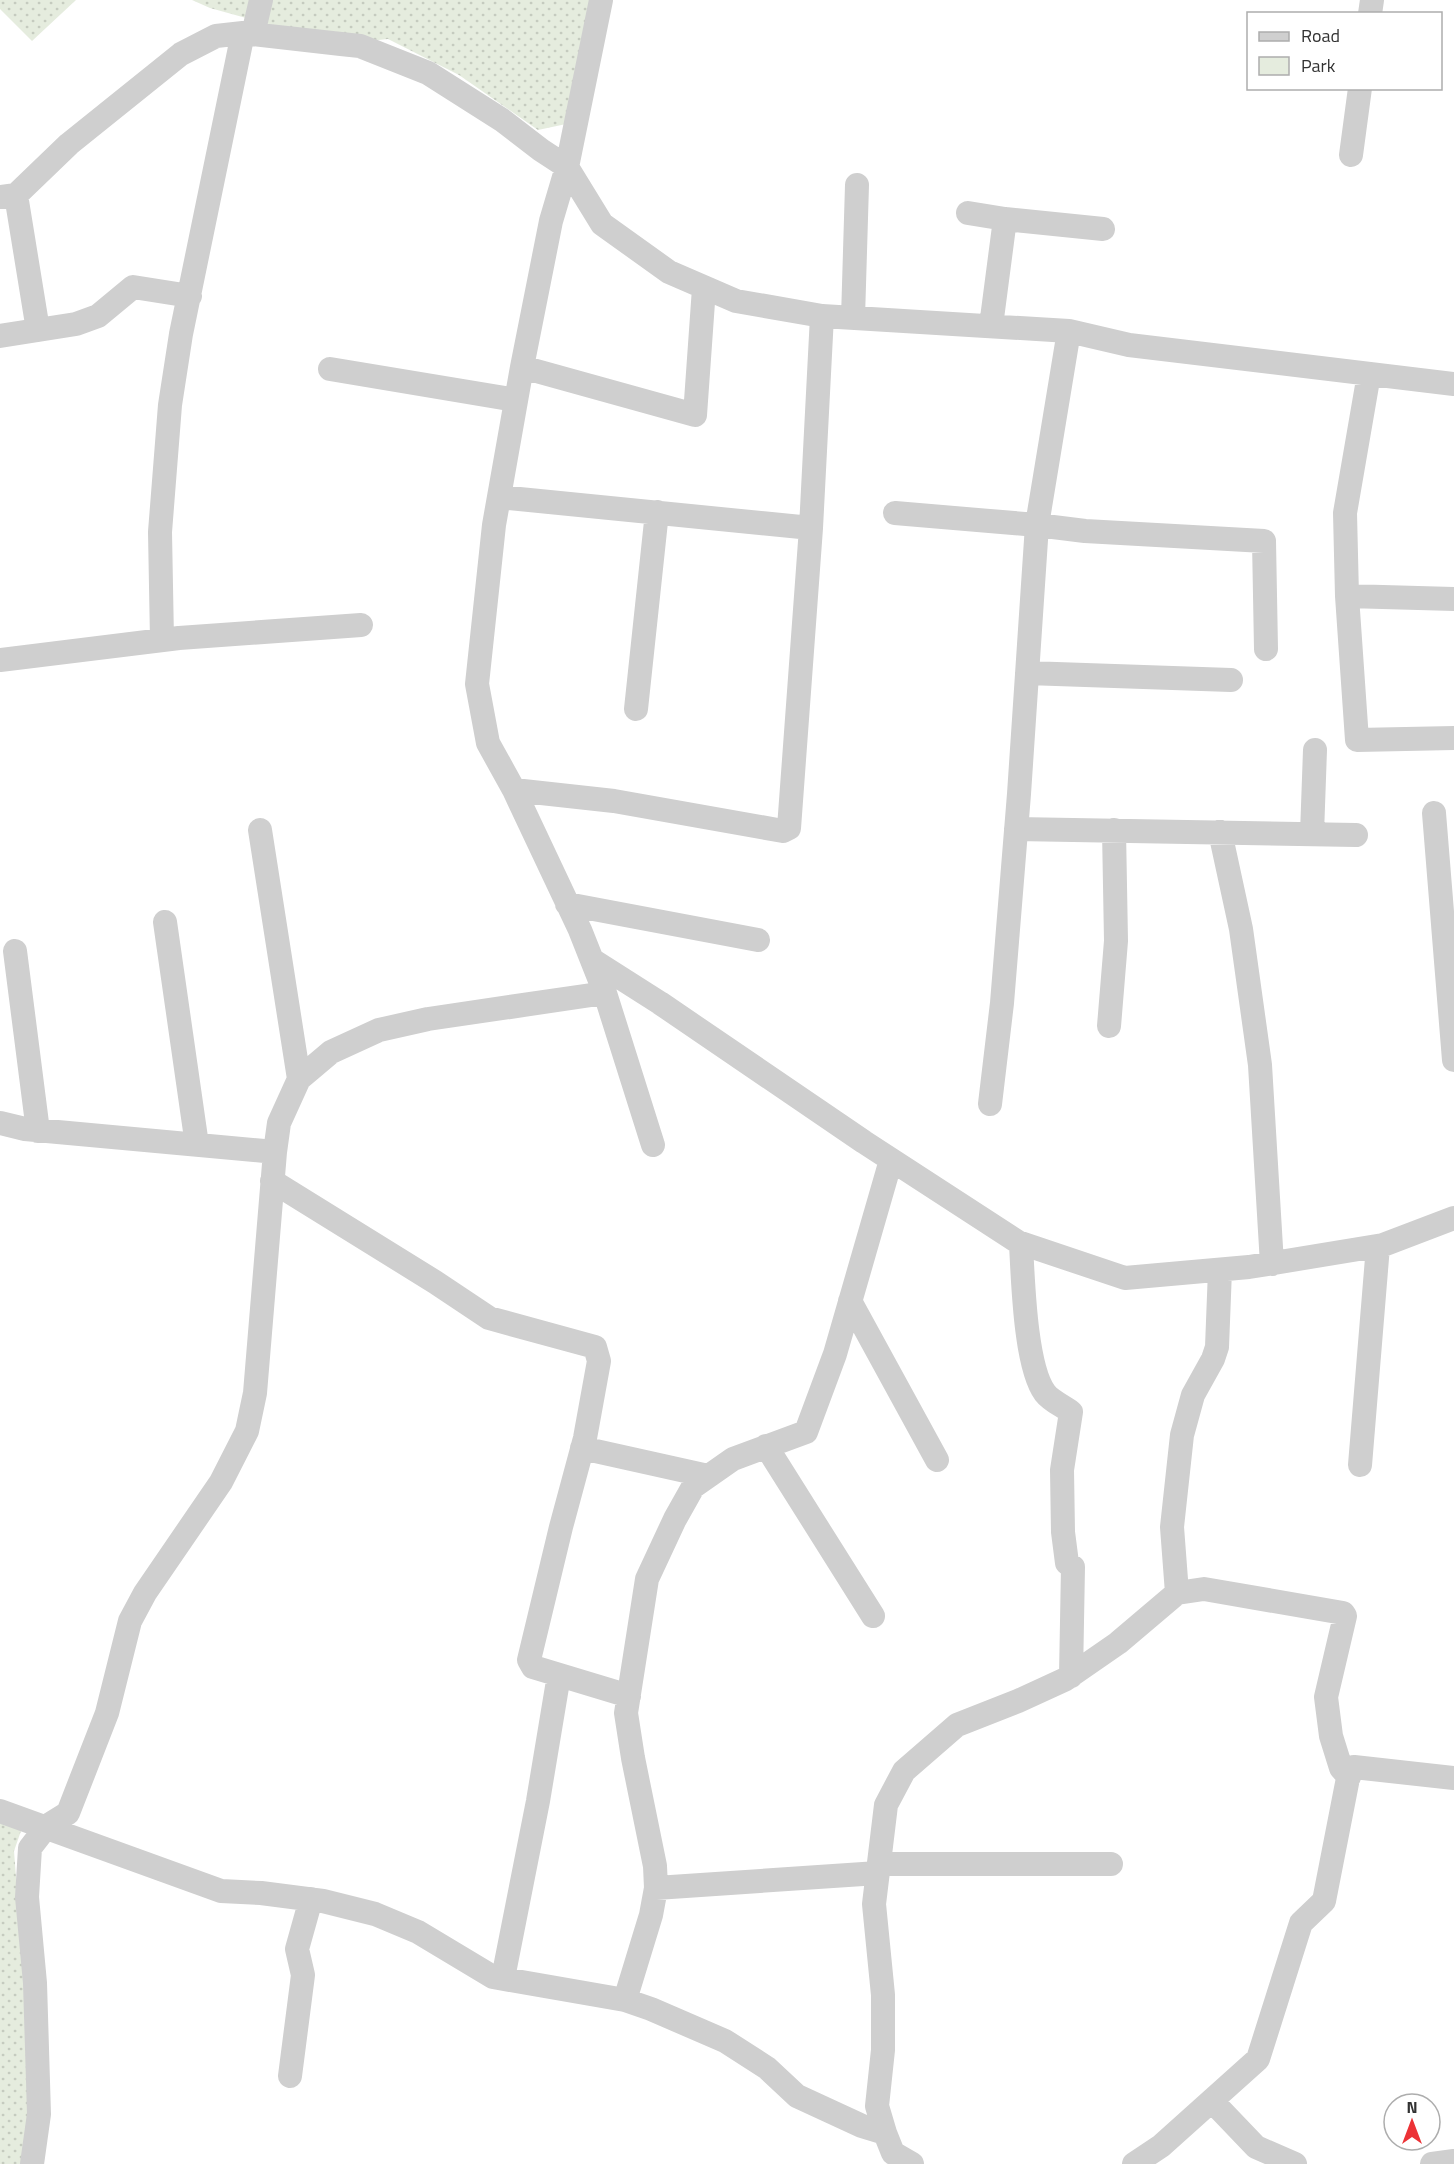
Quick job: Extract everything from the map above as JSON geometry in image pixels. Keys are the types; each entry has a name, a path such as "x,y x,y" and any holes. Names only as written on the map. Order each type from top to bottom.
{"street":[{"path":"162,640 160,532 170,405 181,334 248,34 261,0"},
{"path":"601,0 567,167 551,221 516,400 499,497 477,684 488,743 514,790 594,961 652,1145"},
{"path":"38,330 8,196 181,54 216,36 248,34 360,46 428,73 502,120 567,167 602,224 669,272 736,302 822,316 1069,331 1129,345 1454,384"},
{"path":"1351,155 1360,90"},
{"path":"853,318 857,185"},
{"path":"968,213 1103,229"},
{"path":"991,326 1005,219"},
{"path":"0,336 76,324 98,316 133,287 190,296"},
{"path":"522,367 695,415 704,288"},
{"path":"514,790 614,801 783,831 789,828 811,528 822,316"},
{"path":"990,1104 1002,1003 1037,525 1069,331"},
{"path":"330,369 516,400"},
{"path":"1369,374 1345,513 1347,596 1357,740 1454,738"},
{"path":"499,497 811,528"},
{"path":"636,709 657,512"},
{"path":"895,513 1085,531 1264,541 1266,650"},
{"path":"1347,596 1454,599"},
{"path":"0,660 162,640 361,625"},
{"path":"1027,673 1231,680"},
{"path":"1312,834 1315,750"},
{"path":"1434,813 1454,1060"},
{"path":"1016,829 1356,835"},
{"path":"260,830 299,1078"},
{"path":"1109,1026 1116,941 1114,830"},
{"path":"1220,832 1241,929 1257,1045 1272,1263"},
{"path":"567,904 758,940"},
{"path":"165,922 197,1145"},
{"path":"15,951 38,1131"},
{"path":"594,961 1021,1244 1125,1278 1220,1270 1378,1246 1454,1218"},
{"path":"33,2164 39,2115 34,1983 27,1897 30,1848 47,1826 68,1813 107,1713 130,1621 145,1593 220,1482 247,1431 255,1394 272,1181 279,1123 299,1078 331,1052 379,1030 428,1019 605,993"},
{"path":"0,1123 25,1130 275,1152"},
{"path":"625,2000 651,1915 656,1888 655,1866 626,1713 647,1580 675,1519 693,1487 733,1459 806,1432 835,1354 891,1160"},
{"path":"272,1181 489,1318 595,1347 599,1361 582,1448 529,1660 533,1666 629,1696"},
{"path":"1021,1244 1027,1327 1038,1383 1047,1396 1071,1412 1062,1470 1063,1532 1067,1563 1073,1567 1071,1676"},
{"path":"1360,1465 1378,1246"},
{"path":"1177,1593 1172,1527 1182,1435 1193,1395 1217,1347 1220,1270"},
{"path":"850,1301 937,1460"},
{"path":"766,1446 873,1616"},
{"path":"582,1448 708,1476"},
{"path":"896,2154 877,2106 883,2050 883,1995 874,1904 886,1805 904,1770 957,1725 1018,1701 1071,1676 1118,1643 1177,1593 1204,1589 1343,1613 1345,1616 1326,1697 1331,1736 1341,1768 1348,1777"},
{"path":"503,1978 538,1801 559,1675"},
{"path":"1134,2164 1161,2146 1257,2059 1301,1923 1324,1902 1348,1777 1354,1767 1454,1778"},
{"path":"0,1811 47,1826 221,1891 311,1899 375,1914 418,1932 493,1977 625,2000 726,2041 767,2068 796,2096 862,2126 896,2154"},
{"path":"656,1888 878,1869 1111,1864"},
{"path":"290,2076 303,1975 297,1949 311,1899"},
{"path":"1212,2101 1256,2146 1295,2164"},
{"path":"1432,2164 1454,2161"}],"green space":[{"path":"0,0 76,0 32,41 0,9"},
{"path":"192,0 591,0 566,124 538,130 459,75 388,39 341,44 210,8"},
{"path":"0,1821 22,1828 14,1851 25,1996 29,2114 24,2164 0,2164"}]}
